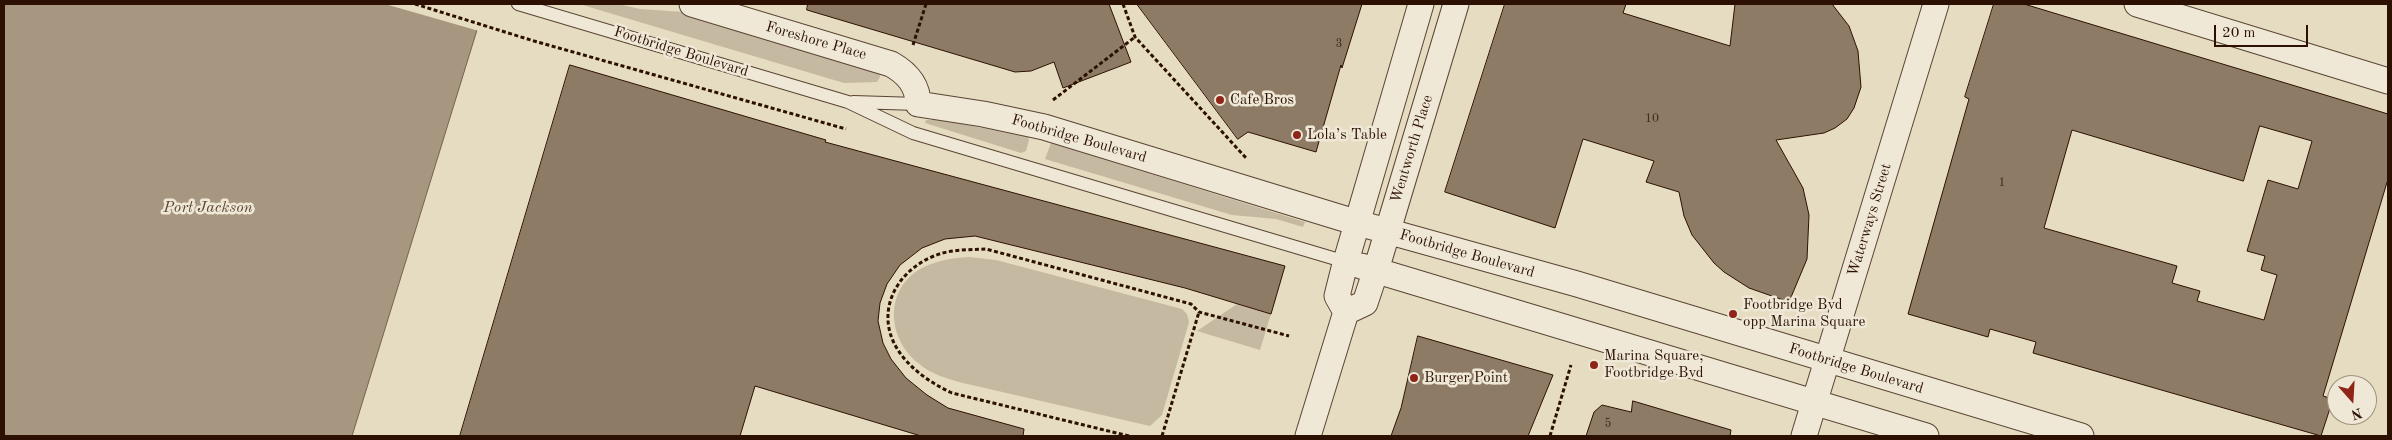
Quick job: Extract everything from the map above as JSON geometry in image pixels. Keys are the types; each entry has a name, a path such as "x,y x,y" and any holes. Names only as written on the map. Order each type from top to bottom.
{"street":[{"name":"Foreshore Place","path":"692,4 892,64 905,72 918,96 918,104"},
{"path":"1308,436 1346,312 1338,296 1346,262 1421,4"},
{"name":"Wentworth Place","path":"1346,312 1364,303 1376,270 1456,4"},
{"name":"Waterways Street","path":"1804,436 1936,4"},
{"path":"2137,4 2388,81"},
{"name":"Footbridge Boulevard","path":"918,104 983,114 1044,127 1387,232 1577,284 2081,436"},
{"name":"Footbridge Boulevard","path":"1346,262 1926,436"}],"lane":[{"name":"Footbridge Boulevard","path":"518,4 848,102 913,133 1346,262"},
{"name":"Footbridge Boulevard","path":"848,102 918,104"}],"path":[{"path":"415,4 534,41"},
{"path":"922,16 926,4"},
{"path":"1123,4 1135,37 1248,159"},
{"path":"1044,127 1053,100 1135,37"},
{"path":"1130,436 952,393 934,385 902,357 892,340 888,320 888,302 900,281 915,265 935,255 960,250 986,249 1191,304 1199,312 1289,336"},
{"path":"1162,436 1199,312"},
{"path":"1550,436 1571,365"}],"shaded area":[{"path":"579,4 618,4 640,9 683,12 879,73 880,77 877,82 844,83"},
{"path":"926,120 943,120 1028,137 1029,140 1026,151 1021,153 925,123"},
{"path":"1051,143 1305,222 1303,227 1276,219 1232,215 1045,159"},
{"path":"969,257 996,260 1182,309 1187,314 1189,322 1162,415 1150,426 945,378 918,363 907,352 895,326 896,299 902,287 911,276 924,267 946,260"},
{"path":"1237,304 1271,314 1260,350 1197,331"}],"water":[{"name":"Port Jackson","path":"4,4 485,4 352,436 4,436"}],"pier":[{"path":"385,4 488,4 479,31"}],"building":[{"path":"808,4 1109,4 1131,62 1063,88 1054,62 1031,71 1015,72 807,10"},
{"path":"1137,4 1362,4 1342,68 1341,65 1316,152 1248,132 1238,139"},
{"path":"1505,4 1626,4 1623,13 1730,46 1735,4 1832,4 1849,26 1858,51 1861,87 1854,108 1847,119 1835,128 1824,133 1776,140 1803,188 1809,215 1807,259 1789,302 1749,288 1724,272 1714,263 1692,235 1684,216 1679,192 1646,182 1654,161 1583,139 1555,228 1445,192"},
{"path":"1994,4 2024,4 2388,114 2388,179 2329,375 2327,375 2323,396 2327,397 2327,418 2321,436 2033,353 2036,342 1990,329 1988,337 1908,314 1969,99 1965,97","holes":["2260,126 2312,141 2298,189 2268,180 2247,251 2265,256 2261,270 2277,275 2264,320 2197,301 2200,291 2172,283 2177,266 2044,228 2072,130 2243,181"]},
{"path":"570,65 826,140 825,142 1285,266 1271,314 1185,288 975,236 945,239 922,248 900,265 887,284 880,303 878,321 883,343 891,359 906,378 927,395 948,408 1024,429 1023,436 921,436 755,386 740,436 460,436"},
{"path":"1418,336 1553,375 1528,436 1391,436 1401,408"},
{"path":"1633,401 1731,430 1730,436 1586,436 1594,412 1602,405 1631,412"}],"place":[{"name":"Cafe Bros","path":"1220,100"},
{"name":"Lola’s Table","path":"1297,135"},
{"name":"Footbridge Bvd opp Marina Square","path":"1733,314"},
{"name":"Marina Square, Footbridge Bvd","path":"1594,365"},
{"name":"Burger Point","path":"1414,378"}]}
